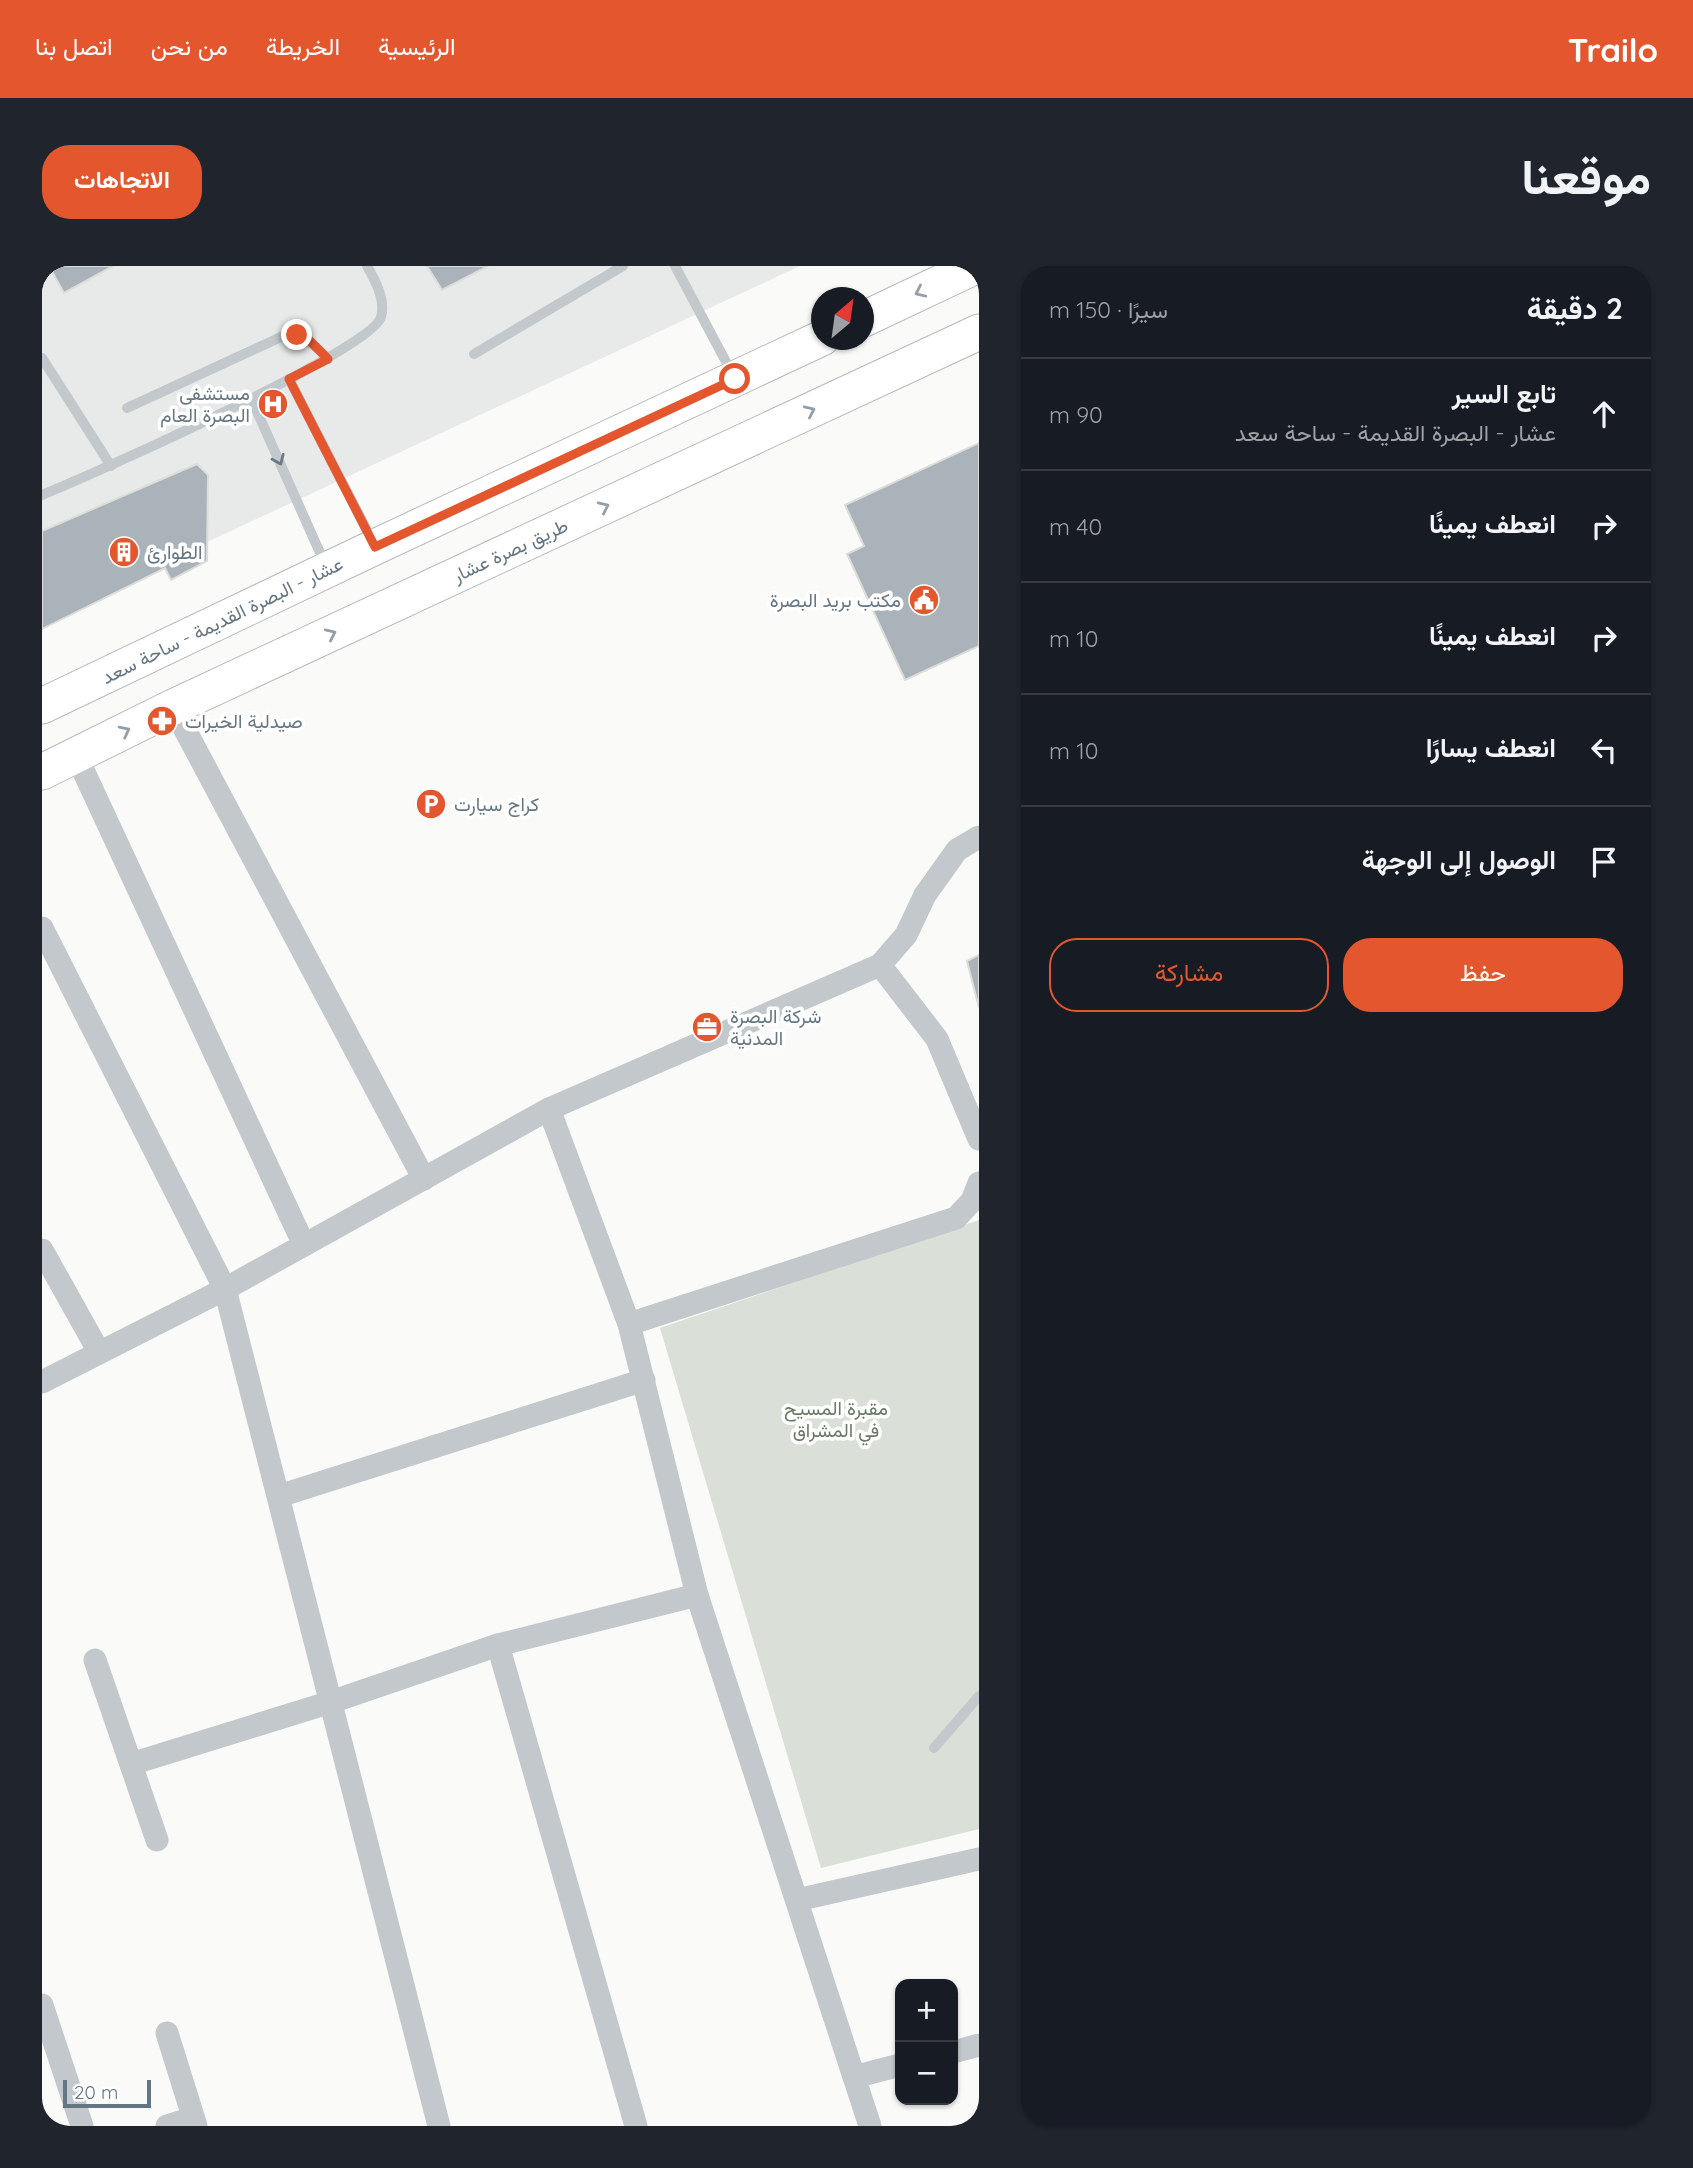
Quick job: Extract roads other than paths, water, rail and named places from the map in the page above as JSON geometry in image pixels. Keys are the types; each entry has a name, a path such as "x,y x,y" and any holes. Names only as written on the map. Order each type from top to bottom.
{"main road":[{"path":"874,314 976,266"},
{"name":"طريق بصرة عشار","path":"42,772 173,707 979,332"},
{"name":"عشار - البصرة القديمة - ساحة سعد","path":"42,706 811,343"}],"street":[{"path":"173,707 424,1179"},
{"path":"76,755 304,1245"},
{"path":"42,1382 225,1289 549,1109 880,965 906,936 925,895 957,850 979,837"},
{"path":"42,928 225,1289 439,2126"},
{"path":"880,965 937,1039 979,1139"},
{"path":"549,1109 629,1324 697,1595 870,2126"},
{"path":"629,1324 956,1218 972,1201 979,1183"},
{"path":"42,1250 99,1352"},
{"path":"279,1496 643,1380"},
{"path":"131,1764 331,1702 498,1645 697,1595"},
{"path":"498,1645 636,2126"},
{"path":"95,1660 157,1840"},
{"path":"797,1900 979,1860"},
{"path":"42,2005 82,2126"},
{"path":"167,2034 194,2122 167,2126"},
{"path":"958,2051 979,2045"},
{"path":"854,2077 895,2066"}],"lane":[{"path":"42,495 111,466 251,398 361,339 375,328 382,316 381,296 367,266"},
{"path":"474,354 623,266"},
{"path":"675,266 735,379"},
{"path":"127,408 283,336 297,335 309,340 328,359"},
{"path":"42,358 111,466"},
{"path":"289,379 375,547"},
{"path":"251,398 328,569"},
{"path":"934,1748 979,1696"}],"place":[{"name":"مستشفى البصرة العام","path":"273,404"},
{"name":"الطوارئ","path":"124,552"},
{"name":"مكتب بريد البصرة","path":"924,600"},
{"name":"صيدلية الخيرات","path":"162,721"},
{"name":"كراج سيارت","path":"431,804"},
{"name":"شركة البصرة المدنية","path":"707,1027"}],"park label":[{"name":"مقبرة المسيح في المشراق","path":"836,1419"}]}
